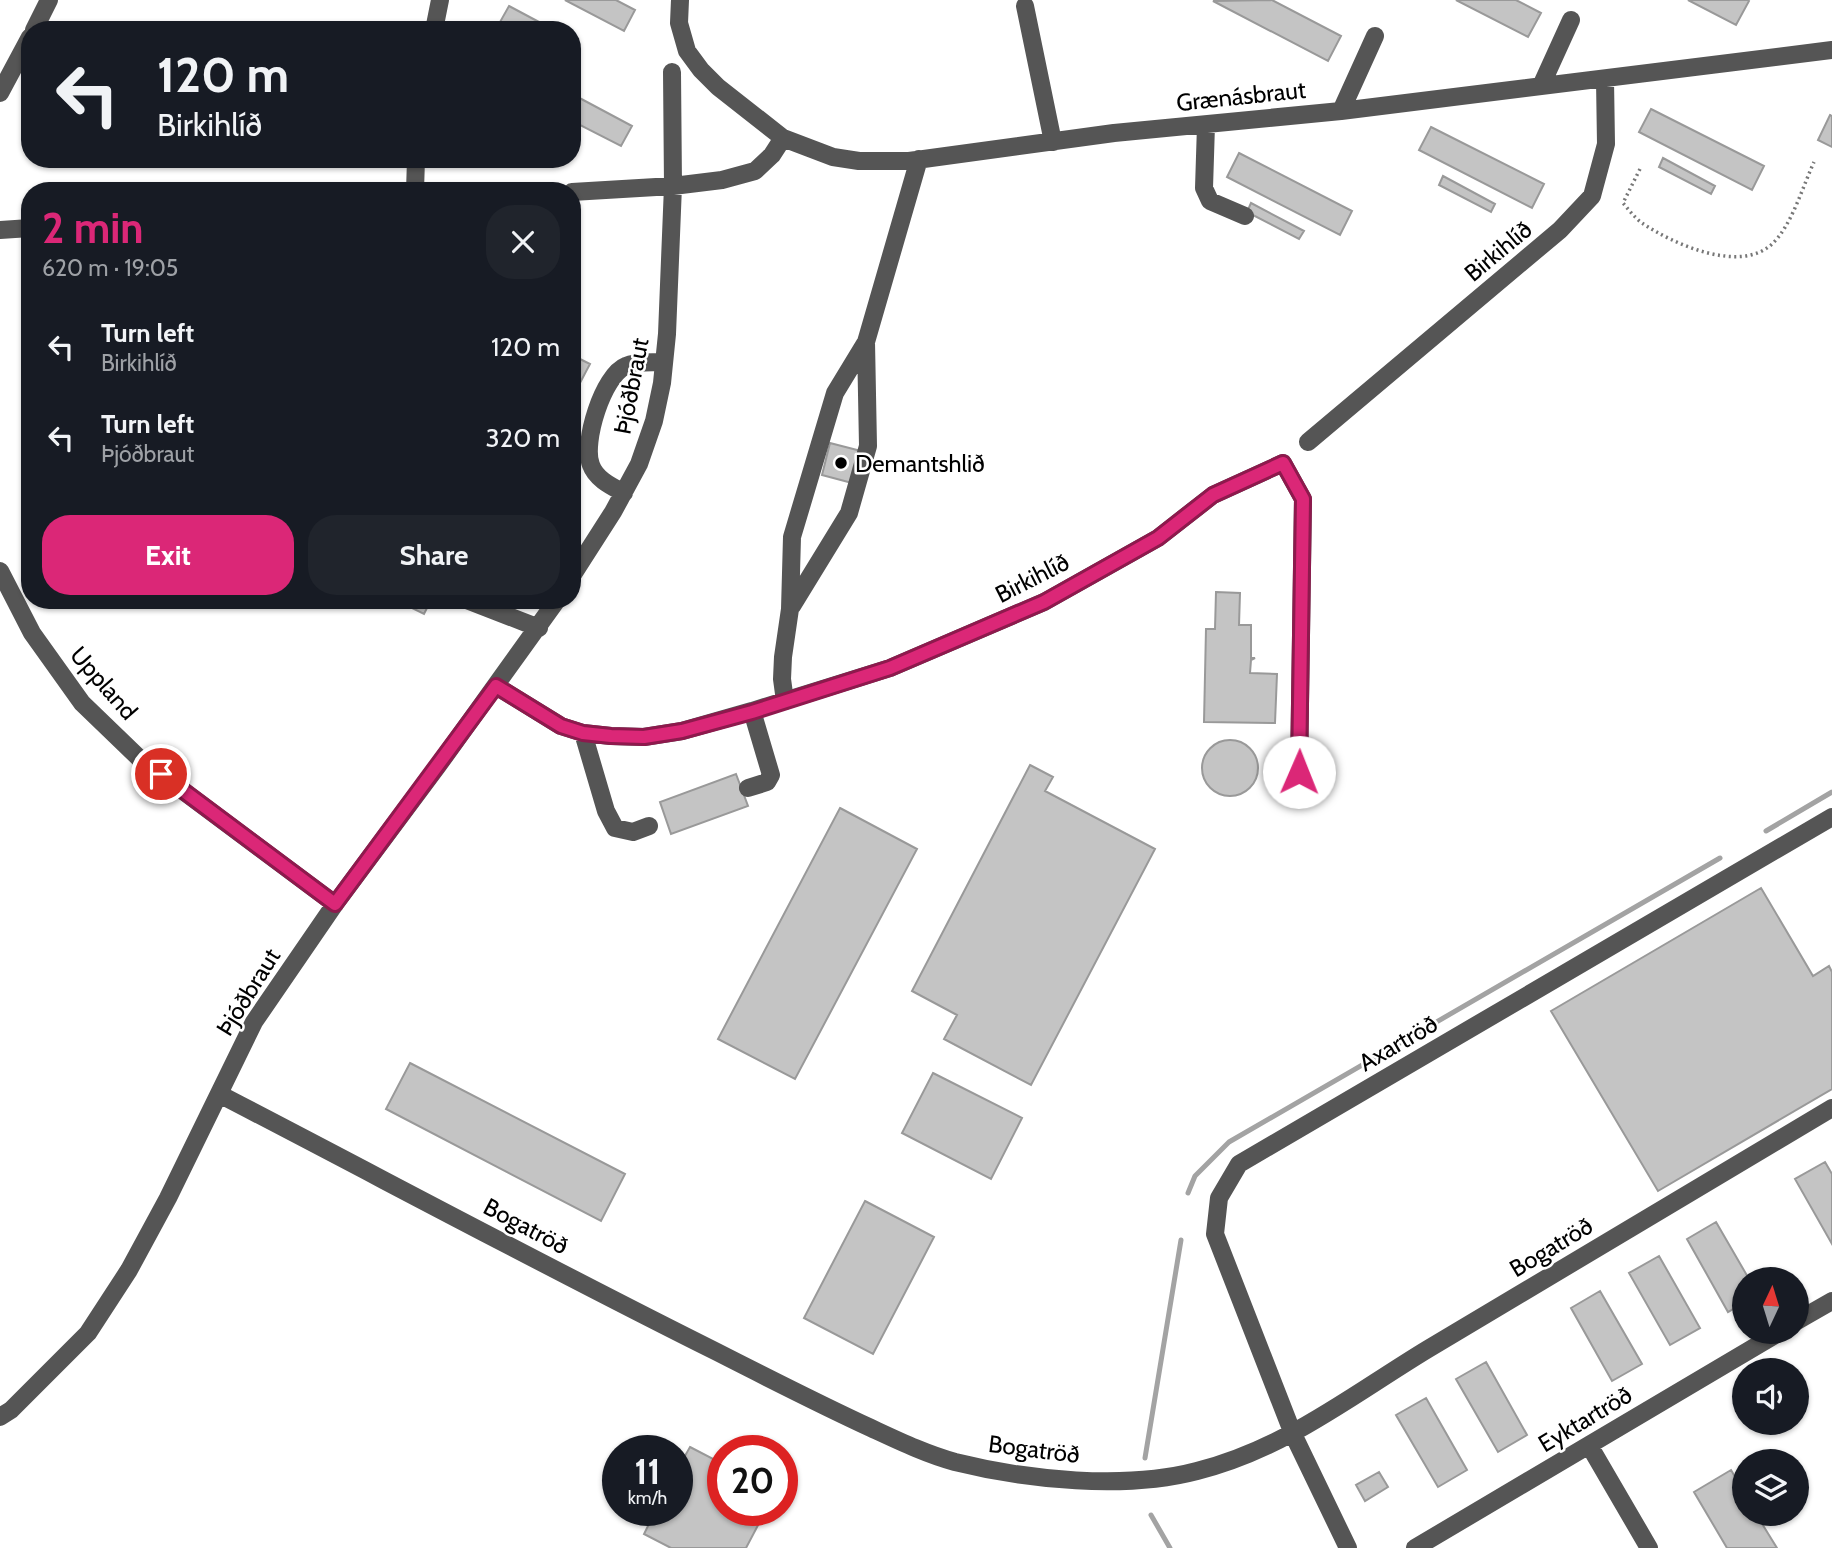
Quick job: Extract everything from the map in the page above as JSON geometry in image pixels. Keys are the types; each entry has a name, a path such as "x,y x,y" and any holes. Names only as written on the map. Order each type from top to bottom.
{"street":[{"path":"38,21 49,0"},
{"path":"436,21 440,0"},
{"path":"581,191 722,180 755,171 772,155 782,138 701,70 687,51 679,23 680,0"},
{"path":"1025,6 1053,142"},
{"path":"1541,86 1571,20"},
{"path":"1340,111 1375,36"},
{"name":"Grænásbraut","path":"782,138 833,157 859,161 919,159 1114,133 1340,111 1605,80 1832,50"},
{"path":"0,93 21,54"},
{"path":"672,72 674,186"},
{"name":"Birkihlíð","path":"1308,442 1560,230 1592,196 1606,145 1605,80"},
{"path":"1206,125 1204,188 1210,201 1245,216"},
{"path":"785,701 782,679 790,609 792,537 835,393 866,342 919,159"},
{"name":"Þjóðbraut","path":"581,562 624,493 639,464 654,421 664,362 674,186"},
{"path":"0,230 21,229"},
{"path":"790,609 849,513 868,446 866,342"},
{"path":"624,493 596,474 591,464 588,450 593,423 610,380 617,371 624,366 664,362"},
{"name":"Birkihlíð","path":"496,686 561,726 583,733 644,737 682,731 752,712 890,668 1044,602 1158,538 1213,495 1283,463 1303,499 1299,772"},
{"name":"Uppland","path":"0,571 32,633 82,703 139,758 335,904"},
{"path":"490,609 538,628"},
{"name":"Þjóðbraut","path":"0,1417 11,1410 88,1333 135,1258 254,1022 335,904 551,609"},
{"path":"748,788 767,782 771,775 752,712"},
{"path":"583,733 606,811 615,828 633,832 649,827"},
{"name":"Axartröð","path":"1348,1548 1293,1434 1215,1234 1219,1198 1239,1164 1830,824"},
{"name":"Bogatröð","path":"219,1094 671,1329 922,1452 1021,1475 1077,1480 1123,1480 1194,1472 1262,1450 1293,1434 1388,1373 1832,1108"},
{"path":"1810,1314 1832,1301"},
{"name":"Eyktartröð","path":"1415,1548 1760,1344"},
{"path":"1589,1445 1649,1548"}],"path":[{"path":"1640,169 1623,203 1640,222 1693,250 1738,257 1764,250 1780,235 1814,162"}],"building":[{"path":"565,0 616,0 635,10 624,31"},
{"path":"1272,0 1341,36 1328,61 1213,1"},
{"path":"1456,0 1516,0 1541,13 1528,37"},
{"path":"1688,0 1748,0 1749,1 1736,25"},
{"path":"509,6 537,21 501,21"},
{"path":"581,99 632,126 621,146 581,126"},
{"path":"1651,109 1764,166 1752,190 1639,132"},
{"path":"1830,115 1832,116 1832,147 1818,140"},
{"path":"1431,127 1544,184 1532,208 1419,150"},
{"path":"1239,153 1352,211 1340,235 1227,177"},
{"path":"1663,158 1715,186 1711,194 1659,167"},
{"path":"1443,176 1495,204 1491,212 1439,185"},
{"path":"1251,203 1304,231 1299,239 1247,212"},
{"path":"581,360 590,364 581,381"},
{"name":"Demantshlið","path":"830,443 861,451 852,483 822,475"},
{"path":"1216,592 1240,593 1239,625 1251,625 1251,658 1255,658 1251,660 1250,673 1277,674 1275,723 1204,722 1206,629 1215,629"},
{"path":"414,609 426,609 424,614"},
{"path":"1224,740 1236,740 1250,748 1258,762 1256,779 1250,788 1236,796 1224,796 1207,784 1202,774 1202,762 1214,745"},
{"path":"1030,765 1053,777 1045,791 1155,849 1031,1085 944,1039 957,1015 912,991"},
{"path":"736,774 748,806 671,834 660,802"},
{"path":"840,808 917,849 795,1079 718,1039"},
{"path":"1761,888 1813,976 1829,966 1832,972 1832,1089 1658,1191 1551,1011"},
{"path":"410,1063 625,1174 601,1221 386,1109"},
{"path":"933,1073 1022,1118 991,1179 902,1133"},
{"path":"1825,1162 1832,1174 1832,1244 1795,1179"},
{"path":"865,1201 934,1237 873,1354 804,1318"},
{"path":"1716,1222 1742,1267 1732,1267 1732,1310 1728,1312 1687,1239"},
{"path":"1659,1256 1700,1328 1670,1345 1629,1273"},
{"path":"1600,1291 1642,1364 1612,1381 1571,1308"},
{"path":"1486,1362 1527,1435 1498,1452 1456,1379"},
{"path":"1426,1398 1467,1470 1438,1487 1396,1415"},
{"path":"693,1449 707,1456 707,1526 758,1526 746,1548 671,1548 644,1534 648,1526 693,1526"},
{"path":"1731,1470 1732,1526 1763,1526 1777,1548 1727,1548 1694,1492"},
{"path":"1379,1472 1388,1487 1365,1501 1356,1485"}],"waterway":[{"path":"1766,831 1832,792"},
{"path":"1188,1193 1195,1176 1229,1142 1720,858"},
{"path":"1145,1458 1181,1240"},
{"path":"1151,1515 1170,1548"}],"place":[{"name":"Demantshlið","path":"841,463"}],"route":[{"path":"161,774 335,904 496,686 561,726 583,733 611,736 644,737 682,731 752,712 890,668 1044,602 1158,538 1213,495 1283,463 1303,499 1299,772"}]}
